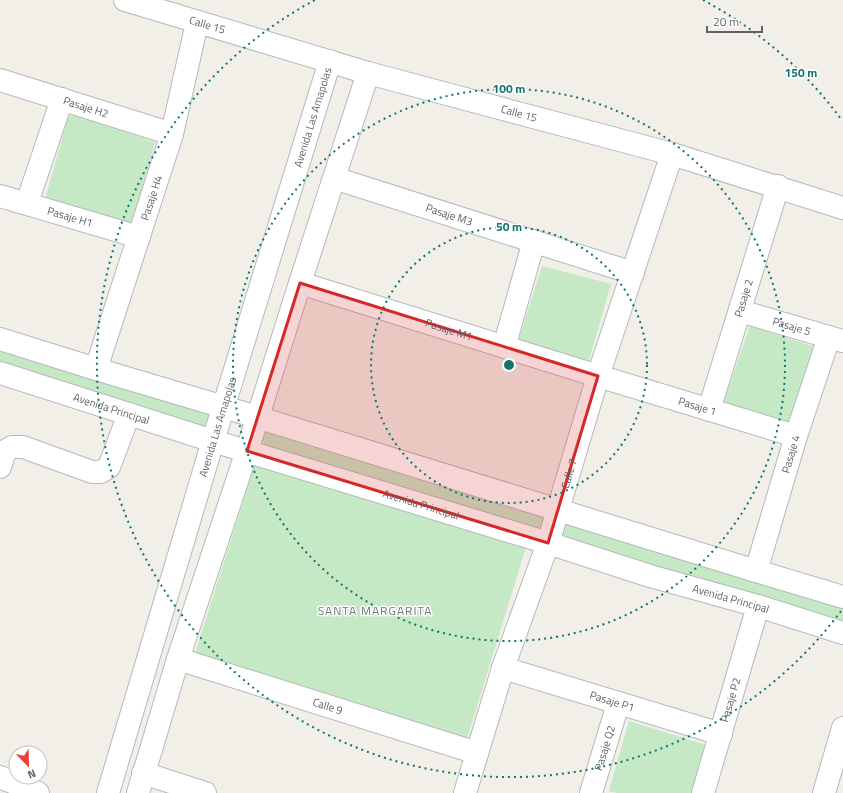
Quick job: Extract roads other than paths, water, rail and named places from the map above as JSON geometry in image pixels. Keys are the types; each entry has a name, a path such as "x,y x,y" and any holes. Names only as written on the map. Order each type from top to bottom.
{"street":[{"name":"Calle 15","path":"125,0 197,23 368,73 672,154 778,186 843,208"},
{"name":"Pasaje H4","path":"96,369 172,134 197,23"},
{"name":"Avenida Las Amapolas","path":"108,793 213,441 330,61"},
{"path":"205,793 140,783 178,659 247,451 368,73"},
{"name":"Pasaje H2","path":"0,80 172,134"},
{"path":"27,203 62,99"},
{"name":"Calle 7","path":"465,793 503,668 548,543 598,376 672,154"},
{"name":"Pasaje M3","path":"334,178 633,273"},
{"name":"Pasaje 2","path":"709,410 778,186"},
{"name":"Pasaje H1","path":"0,196 139,237"},
{"path":"504,347 534,241"},
{"name":"Pasaje M1","path":"300,283 598,376"},
{"name":"Pasaje 5","path":"740,311 836,339"},
{"path":"0,339 843,597"},
{"name":"Pasaje 4","path":"756,571 796,436 836,339"},
{"name":"Avenida Principal","path":"0,373 213,441 548,543 650,576 758,606 843,633"},
{"name":"Pasaje 1","path":"598,376 796,436"},
{"path":"0,467 5,451 12,447 23,447 92,472 101,472 109,467 129,414"},
{"name":"Pasaje P2","path":"703,793 758,606"},
{"name":"Calle 9","path":"178,659 477,753"},
{"name":"Pasaje P1","path":"503,668 721,734"},
{"name":"Pasaje Q2","path":"591,793 618,704"},
{"path":"824,793 837,770 843,728"},
{"path":"0,777 38,793"}],"district":[{"name":"SANTA MARGARITA","path":"375,610"}]}
